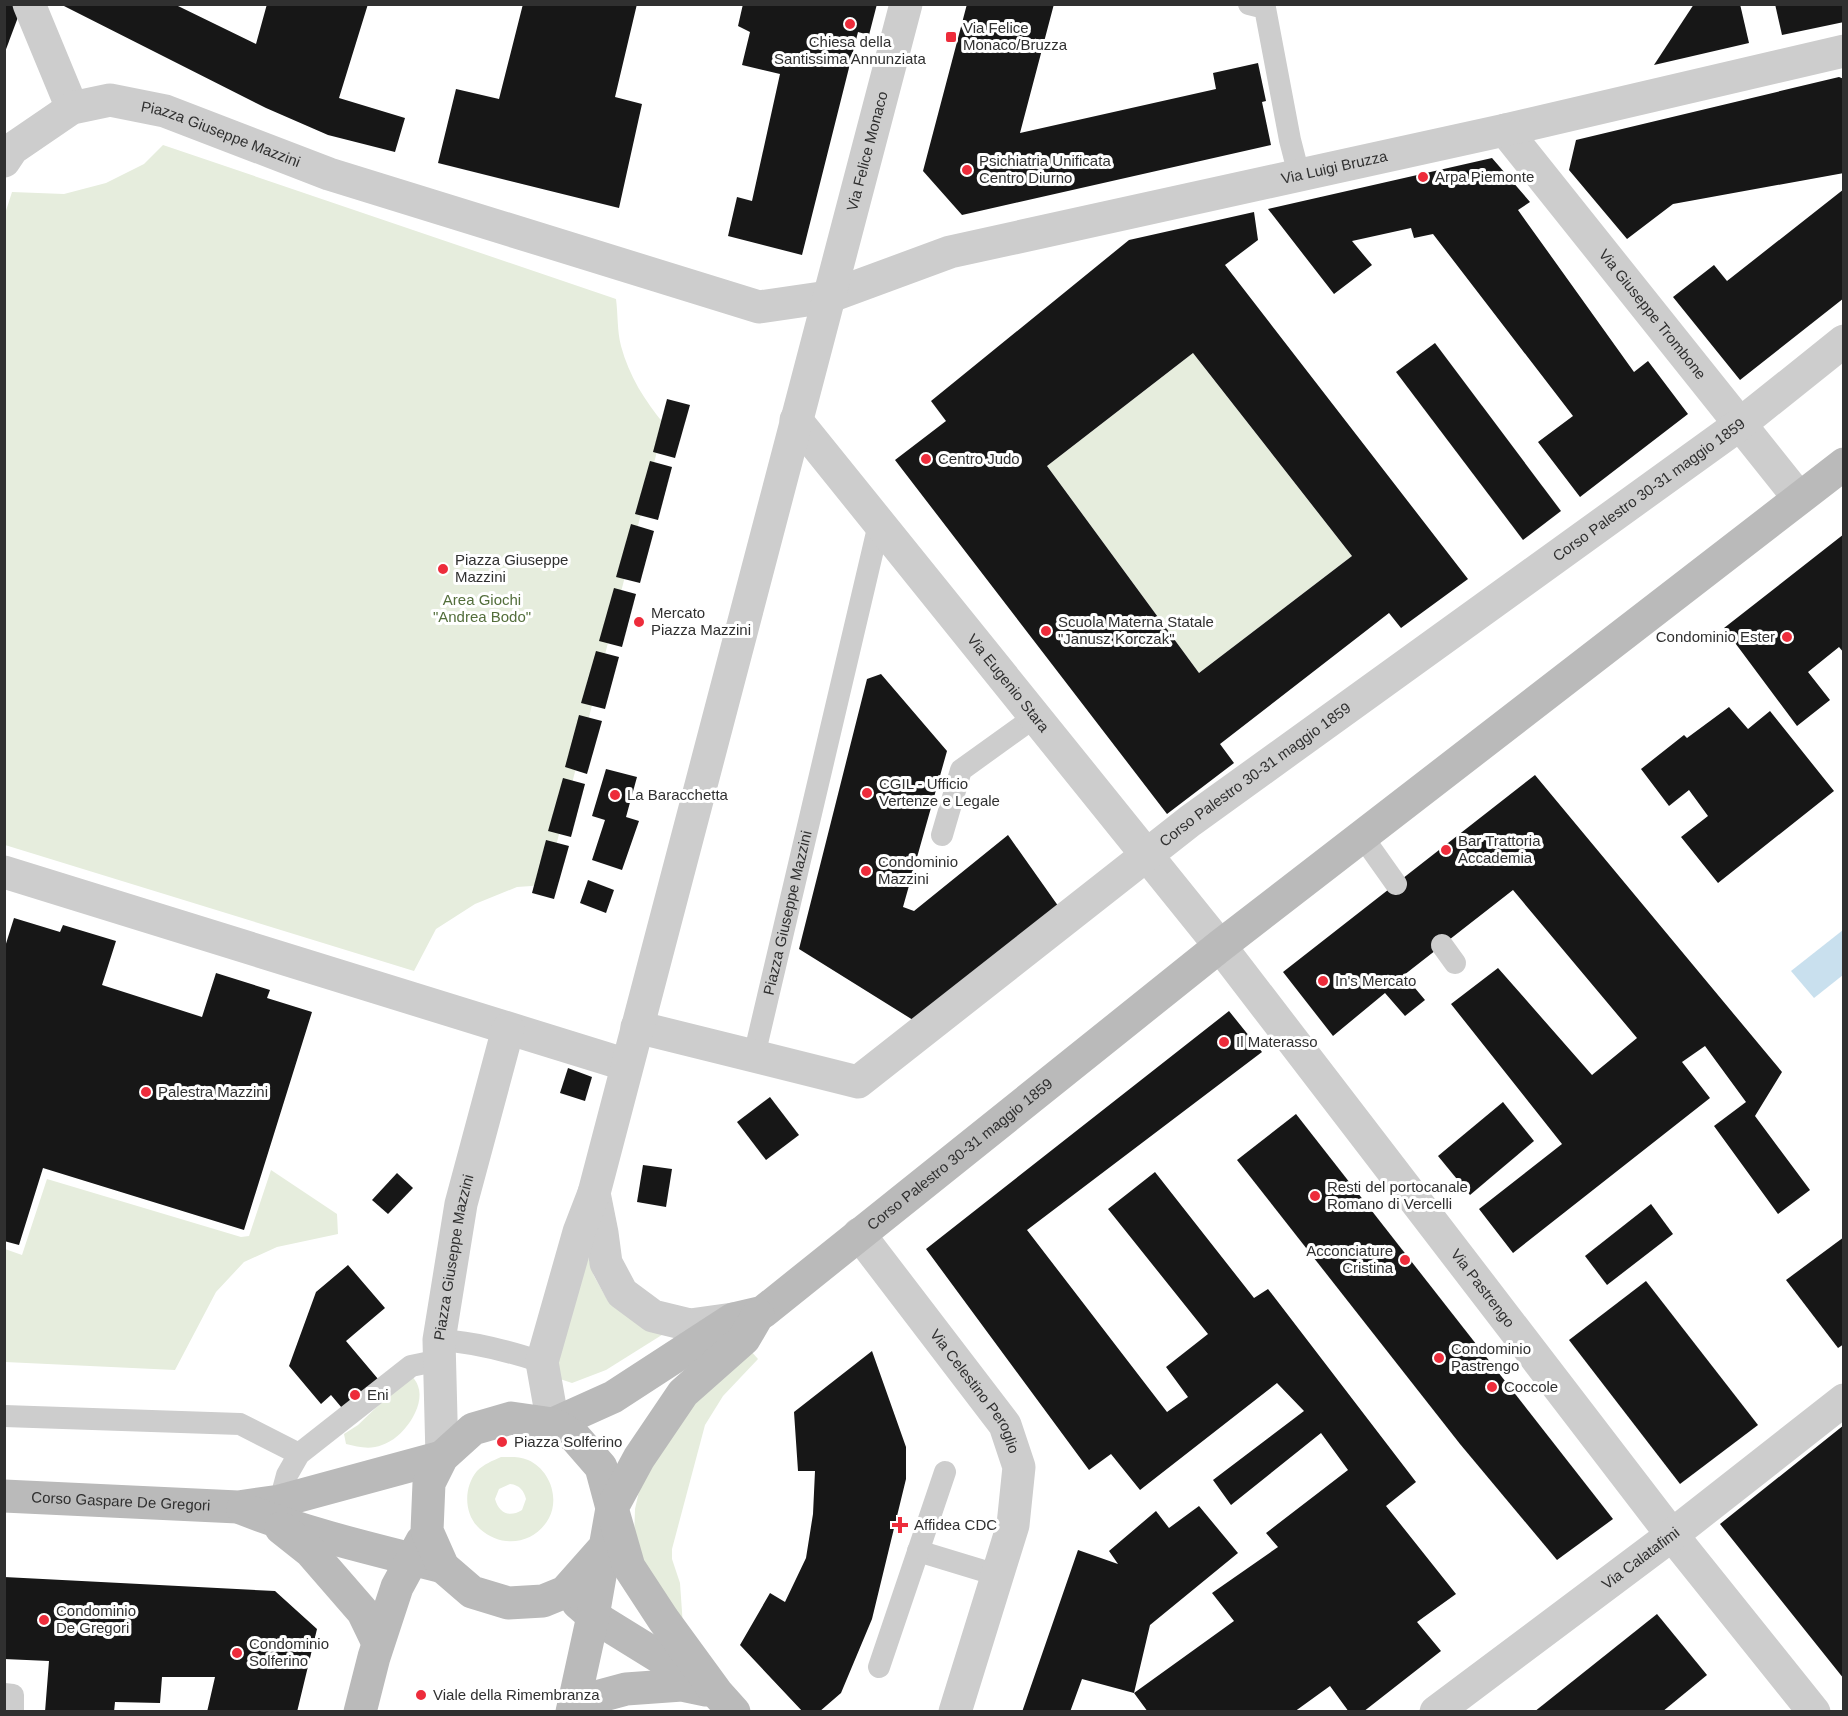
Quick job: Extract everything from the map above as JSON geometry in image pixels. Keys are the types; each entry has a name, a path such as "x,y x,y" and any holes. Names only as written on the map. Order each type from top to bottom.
{"main road":[{"name":"Corso Palestro 30-31 maggio 1859","path":"553,1424 613,1397 746,1317 859,1233 1220,946 1844,464"},
{"name":"Corso Palestro 30-31 maggio 1859","path":"612,1508 639,1458 683,1393 744,1339 746,1317"},
{"path":"360,1712 378,1643 397,1587 428,1552 429,1483 442,1457 473,1429 511,1418 553,1424 574,1436 601,1467 629,1567 663,1619 726,1702"},
{"name":"Corso Gaspare De Gregori","path":"277,1511 442,1457"},
{"name":"Corso Gaspare De Gregori","path":"4,1496 238,1507 277,1511 428,1552"},
{"path":"573,1707 593,1616 612,1508"},
{"path":"277,1511 363,1612 378,1643"},
{"path":"428,1552 472,1592 508,1603 543,1601 565,1592 604,1548"},
{"path":"565,1592 593,1616 726,1702"},
{"path":"573,1707 626,1689 682,1685 726,1702"}],"street":[{"path":"29,4 72,108"},
{"name":"Via Felice Monaco","path":"828,297 906,4"},
{"name":"Via Luigi Bruzza","path":"828,297 950,252 1505,130 1844,51"},
{"name":"Piazza Giuseppe Mazzini","path":"4,161 12,149 72,108 110,100 165,111 329,174 759,308 828,297"},
{"name":"Via Giuseppe Trombone","path":"1505,130 1799,498"},
{"path":"553,1424 542,1362 579,1232 594,1193 828,297"},
{"name":"Corso Palestro 30-31 maggio 1859","path":"638,1027 858,1082 1191,821 1739,425 1844,341"},
{"name":"Via Eugenio Stara","path":"796,420 1220,946"},
{"path":"4,872 627,1065"},
{"name":"Via Pastrengo","path":"1220,946 1672,1534 1814,1712"},
{"name":"Piazza Giuseppe Mazzini","path":"442,1457 439,1350 461,1204 508,1029"},
{"path":"594,1193 606,1263 622,1293 652,1316 690,1325 746,1317"},
{"name":"Via Celestino Peroglio","path":"859,1233 1005,1425 1018,1467 1013,1525 955,1712"},
{"name":"Via Calatafimi","path":"1436,1712 1672,1534 1844,1400"}],"lane":[{"path":"1249,4 1265,8 1290,140 1299,175"},
{"name":"Piazza Giuseppe Mazzini","path":"754,1056 879,524"},
{"path":"942,836 961,770 1036,716"},
{"path":"1362,836 1396,884"},
{"path":"277,1511 287,1475 299,1454 411,1366 439,1350 465,1341 542,1362"},
{"path":"4,1416 240,1424 299,1454"},
{"path":"879,1668 945,1472"},
{"path":"918,1551 997,1575"},
{"path":"4,1694 13,1695 13,1712"}],"green space":[{"name":"Area Giochi \"Andrea Bodo\"","path":"163,145 616,299 620,340 628,368 644,397 664,424 546,885 517,887 475,904 436,929 414,971 5,845 4,217 12,192 64,194 106,183 144,164"},
{"path":"1193,353 1352,556 1199,673 1047,466"},
{"path":"271,1170 337,1214 338,1234 277,1247 244,1262 216,1292 175,1370 5,1362 5,1249 22,1255 47,1179 241,1237 249,1236"},
{"path":"588,1257 594,1276 608,1301 665,1333 606,1370 572,1383 560,1379 556,1340"},
{"path":"750,1350 758,1359 723,1396 705,1425 672,1549 672,1559 680,1583 683,1626 648,1588 634,1540 635,1509 642,1478 678,1418"},
{"path":"411,1374 418,1386 419,1403 404,1429 390,1442 378,1447 364,1448 346,1444 344,1434 358,1425"},
{"path":"501,1457 521,1458 535,1464 547,1477 553,1493 552,1510 543,1527 535,1534 518,1541 498,1539 489,1535 475,1523 468,1509 469,1485 472,1478 482,1466","holes":["510,1484 521,1489 526,1499 522,1510 513,1514 502,1511 495,1499 499,1489"]}],"water":[{"path":"1843,930 1843,975 1814,998 1791,971"}],"building":[{"path":"4,4 12,4 21,9 5,52"},
{"path":"60,4 179,4 178,6 256,44 267,4 368,4 339,98 405,118 395,152 328,135 266,108"},
{"path":"523,4 637,4 615,97 642,104 619,208 438,163 456,89 499,99"},
{"path":"743,4 877,4 869,35 858,32 802,255 728,236 737,197 752,201 780,74 742,65 750,32 738,26"},
{"path":"967,4 1054,4 1020,133 1216,89 1213,73 1258,63 1266,101 1262,102 1271,145 962,215 923,171"},
{"path":"1694,4 1740,4 1749,43 1654,65"},
{"path":"1775,4 1844,4 1844,22 1782,35"},
{"path":"1839,77 1844,79 1844,173 1673,204 1627,239 1569,170 1576,140"},
{"path":"1492,158 1530,202 1518,210 1634,372 1648,361 1688,414 1580,497 1538,442 1573,416 1433,234 1414,238 1411,228 1352,241 1372,265 1334,294 1268,209"},
{"path":"1844,189 1844,298 1740,380 1673,297 1714,265 1727,281"},
{"path":"1254,212 1258,240 1225,265 1468,579 1401,628 1389,613 1220,744 1234,763 1167,814 895,460 946,421 931,401 1129,240","holes":["1193,353 1352,556 1199,673 1047,466"]},
{"path":"1435,343 1561,511 1523,540 1396,372"},
{"path":"667,399 690,405 675,458 653,452"},
{"path":"650,461 672,467 658,520 635,514"},
{"path":"631,524 654,531 640,583 616,577"},
{"name":"Condominio Ester","path":"1844,534 1844,653 1839,647 1808,672 1830,700 1797,726 1724,628"},
{"path":"614,588 636,594 622,647 599,641"},
{"path":"596,651 619,657 605,709 581,703"},
{"name":"Condominio Mazzini","path":"881,674 947,751 903,907 914,911 1008,835 1061,910 913,1020 799,949 867,679"},
{"path":"1729,707 1748,729 1770,711 1834,791 1718,883 1681,837 1708,816 1689,790 1669,806 1641,769 1684,735 1687,738"},
{"path":"579,715 602,721 587,774 565,767"},
{"path":"606,769 637,777 626,817 639,821 622,870 592,860 605,820 592,816"},
{"path":"1535,775 1782,1072 1755,1116 1810,1190 1778,1214 1714,1126 1746,1102 1705,1046 1682,1062 1710,1098 1513,1253 1479,1209 1562,1144 1451,1004 1498,968 1592,1075 1637,1038 1513,890 1404,975 1425,1000 1405,1016 1385,993 1333,1036 1283,972"},
{"path":"563,778 585,784 571,837 548,831"},
{"path":"546,840 569,846 554,899 532,893"},
{"path":"588,880 614,890 606,913 580,903"},
{"name":"Palestra Mazzini","path":"14,918 60,932 63,925 116,941 102,985 202,1017 216,973 270,990 267,998 312,1012 244,1230 43,1168 19,1245 4,1241 4,950"},
{"path":"1229,1011 1262,1052 1027,1230 1167,1412 1188,1397 1166,1367 1208,1334 1108,1209 1155,1172 1254,1298 1268,1289 1416,1482 1386,1506 1456,1594 1417,1622 1441,1651 1363,1712 1349,1712 1330,1686 1294,1712 1148,1712 1134,1693 1234,1621 1212,1593 1278,1547 1266,1533 1348,1470 1321,1433 1231,1505 1213,1480 1304,1411 1277,1383 1140,1490 1111,1454 1089,1470 926,1249"},
{"path":"568,1068 592,1077 585,1101 560,1093"},
{"path":"770,1097 799,1135 766,1160 737,1122"},
{"path":"1503,1102 1534,1141 1470,1195 1438,1156"},
{"path":"1296,1114 1613,1519 1557,1560 1460,1444 1237,1160"},
{"path":"643,1165 672,1169 666,1207 637,1202"},
{"path":"397,1173 413,1188 388,1214 372,1200"},
{"path":"1651,1204 1673,1234 1607,1285 1585,1256"},
{"path":"1844,1237 1844,1344 1838,1348 1786,1280"},
{"path":"348,1265 385,1308 346,1341 389,1392 353,1421 331,1395 321,1404 289,1366 316,1292"},
{"path":"1646,1281 1758,1425 1680,1484 1569,1340"},
{"path":"872,1351 906,1447 906,1479 872,1619 841,1693 819,1712 803,1712 740,1645 770,1593 785,1602 806,1558 813,1514 815,1471 798,1471 794,1412"},
{"path":"1844,1425 1843,1543 1844,1679 1720,1524"},
{"path":"1199,1506 1238,1553 1150,1625 1134,1693 1082,1679 1070,1712 1022,1712 1078,1550 1118,1564 1109,1551 1156,1511 1169,1528"},
{"path":"4,1577 275,1591 317,1629 297,1712 207,1712 215,1677 162,1677 160,1703 115,1702 114,1712 45,1712 49,1661 4,1659"},
{"path":"1657,1614 1707,1675 1662,1712 1534,1712"}],"place":[{"name":"Chiesa della Santissima Annunziata","path":"850,24"},
{"name":"Via Felice Monaco/Bruzza","path":"951,37"},
{"name":"Psichiatria Unificata Centro Diurno","path":"967,170"},
{"name":"Arpa Piemonte","path":"1423,177"},
{"name":"Centro Judo","path":"926,459"},
{"name":"Piazza Giuseppe Mazzini","path":"443,569"},
{"name":"Mercato Piazza Mazzini","path":"639,622"},
{"name":"Scuola Materna Statale \"Janusz Korczak\"","path":"1046,631"},
{"name":"Condominio Ester","path":"1787,637"},
{"name":"CGIL - Ufficio Vertenze e Legale","path":"867,793"},
{"name":"La Baracchetta","path":"615,795"},
{"name":"Bar Trattoria Accademia","path":"1446,850"},
{"name":"Condominio Mazzini","path":"866,871"},
{"name":"In's Mercato","path":"1323,981"},
{"name":"Il Materasso","path":"1224,1042"},
{"name":"Palestra Mazzini","path":"146,1092"},
{"name":"Resti del portocanale Romano di Vercelli","path":"1315,1196"},
{"name":"Acconciature Cristina","path":"1405,1260"},
{"name":"Condominio Pastrengo","path":"1439,1358"},
{"name":"Coccole","path":"1492,1387"},
{"name":"Eni","path":"355,1395"},
{"name":"Piazza Solferino","path":"502,1442"},
{"name":"Affidea CDC","path":"900,1525"},
{"name":"Condominio De Gregori","path":"44,1620"},
{"name":"Condominio Solferino","path":"237,1653"},
{"name":"Viale della Rimembranza","path":"421,1695"}]}
